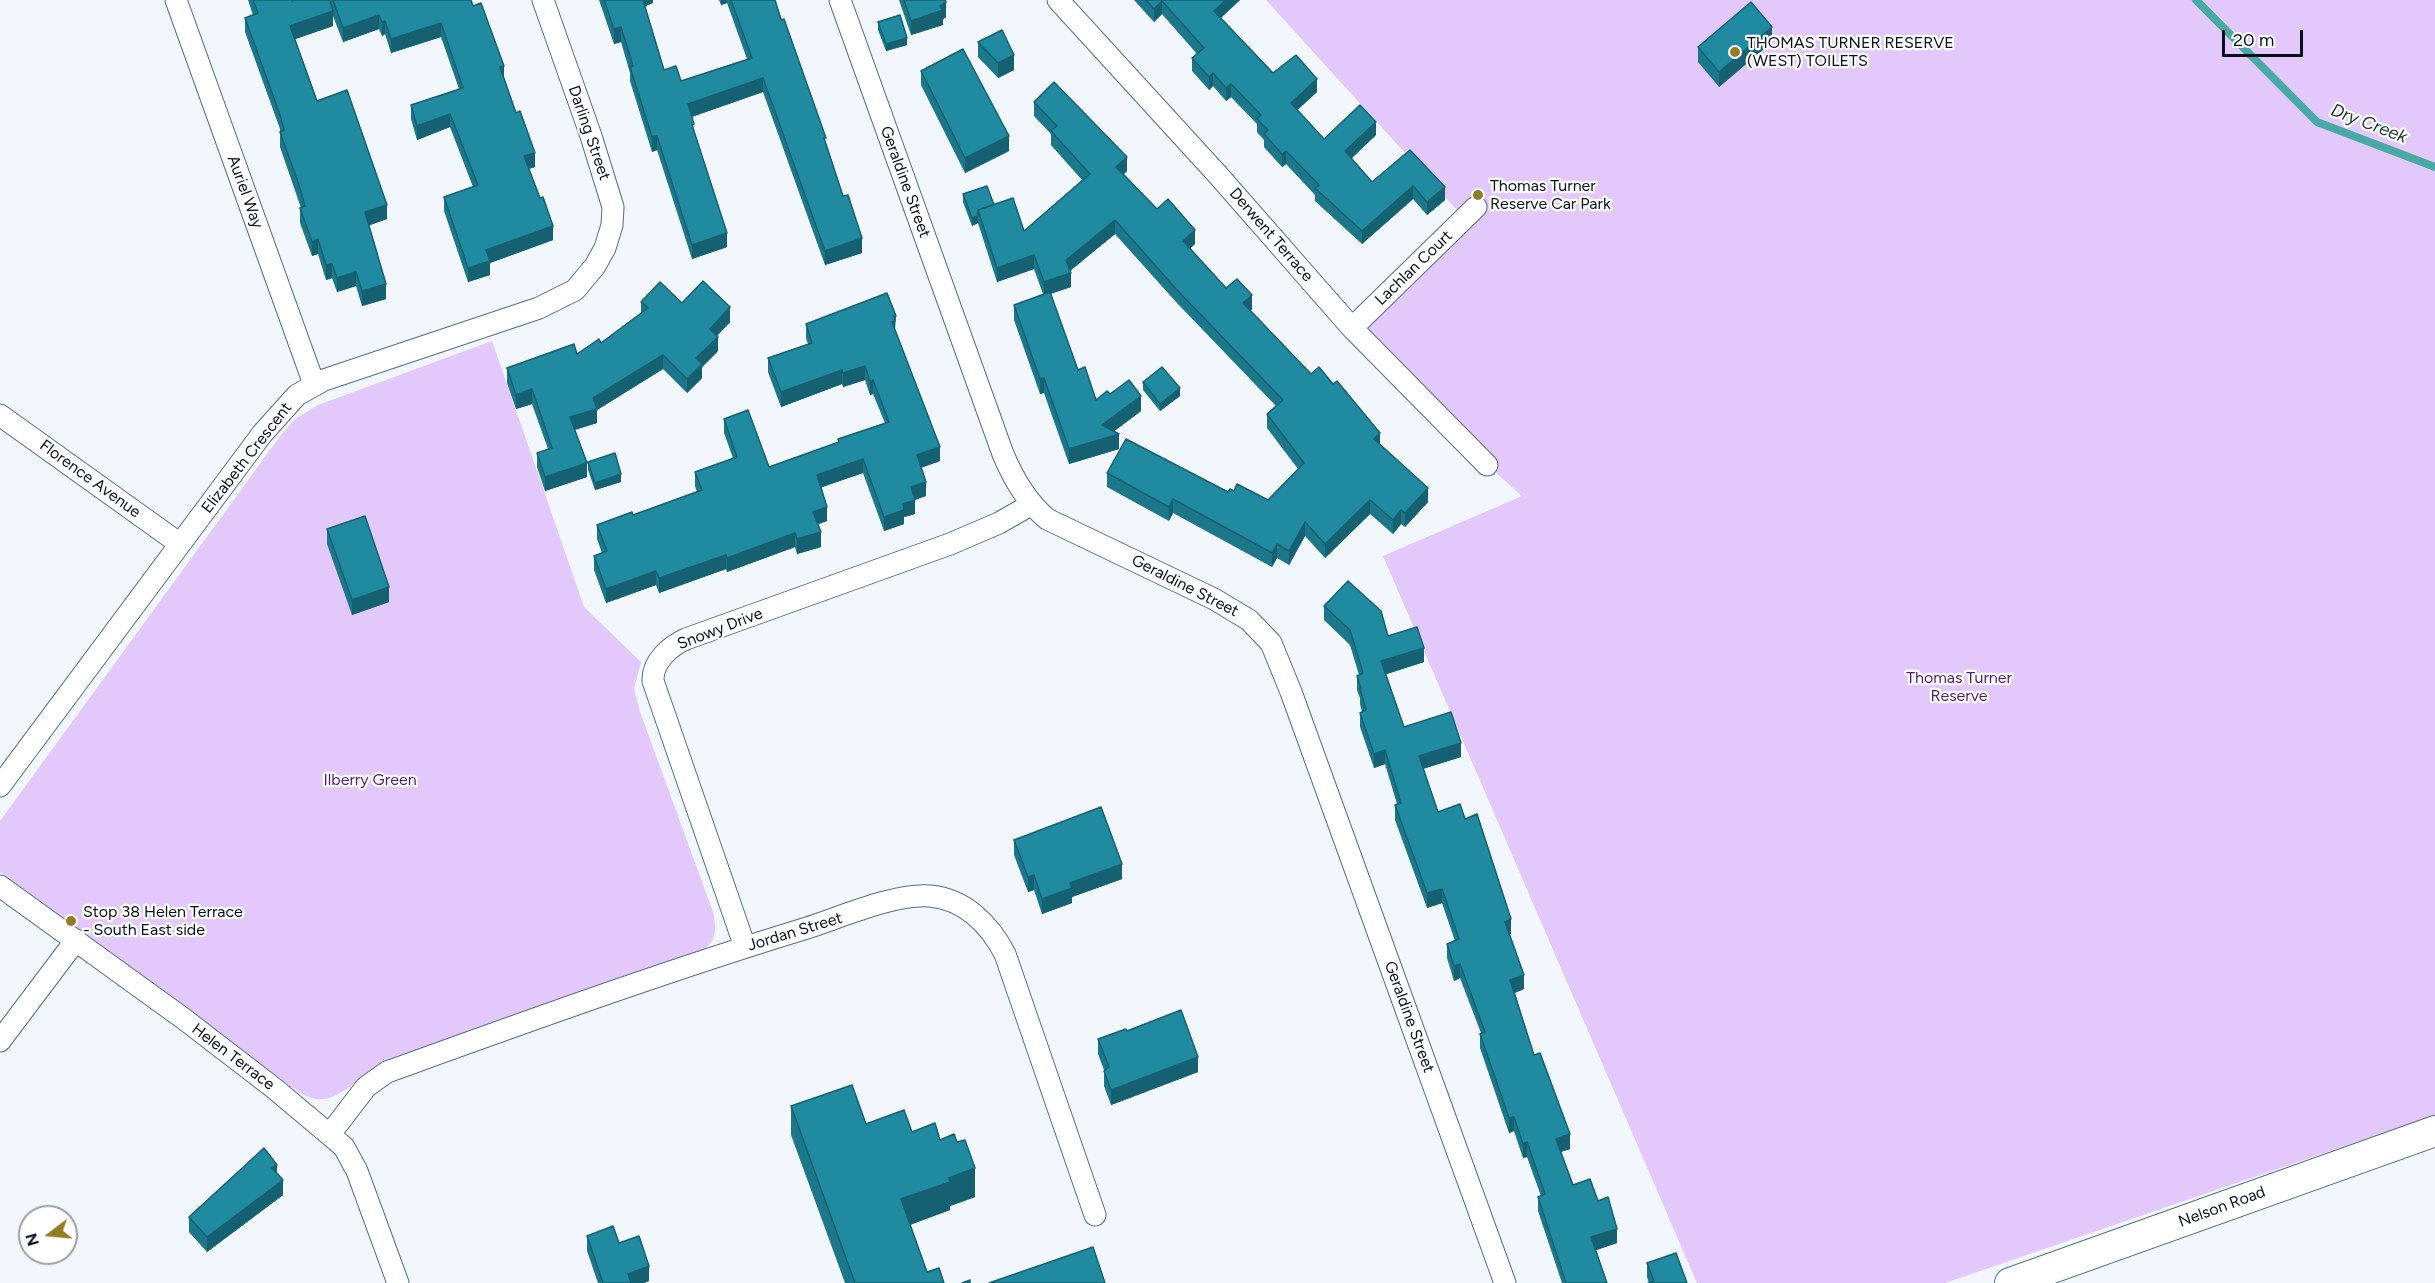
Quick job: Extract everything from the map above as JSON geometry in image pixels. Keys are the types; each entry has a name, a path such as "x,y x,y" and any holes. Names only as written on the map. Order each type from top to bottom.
{"main road":[{"name":"Nelson Road","path":"2010,1283 2435,1131"}],"street":[{"name":"Auriel Way","path":"176,0 314,384"},
{"name":"Darling Street","path":"543,0 591,136 613,207 612,225 595,266"},
{"name":"Geraldine Street","path":"840,0 1002,454 1032,504 1047,519 1239,612 1258,626 1271,643 1291,692 1505,1283"},
{"name":"Derwent Terrace","path":"1058,0 1218,175 1352,328 1488,465"},
{"name":"Lachlan Court","path":"1352,328 1476,207"},
{"name":"Elizabeth Crescent","path":"0,786 277,416 297,395 314,384 487,327 553,302 575,290 595,266"},
{"name":"Florence Avenue","path":"0,415 180,544"},
{"name":"Snowy Drive","path":"745,947 656,689 653,673 659,661 674,646 686,639 950,544 999,523 1032,504"},
{"name":"Helen Terrace","path":"0,886 184,1019 344,1147 357,1171 398,1283"},
{"name":"Jordan Street","path":"330,1134 366,1087 387,1072 745,947 911,897 932,896 966,908 993,933 1010,966 1095,1215"},
{"path":"0,1041 76,940"}],"green space":[{"name":"Thomas Turner Reserve","path":"1266,0 2435,0 2435,1115 1945,1283 1697,1283 1383,556 1522,496 1487,465 1352,328 1466,217 1455,208"},
{"name":"Ilberry Green","path":"492,341 584,607 641,662 634,689 640,712 713,912 714,936 709,945 698,953 364,1076 336,1095 316,1099 307,1096 269,1071 0,872 0,821 281,435 295,419 318,405"}],"building":[{"path":"253,0 330,0 333,11 290,26 317,101 347,90 387,205 365,212 386,284 362,291 356,272 337,278 332,264 326,265 318,239 312,242 300,208 305,206 299,185 280,132 284,130 280,115 245,18 258,13"},
{"path":"333,0 471,0 473,6 481,3 504,66 500,67 516,113 520,111 535,153 524,156 540,198 543,197 553,226 486,250 490,261 468,268 444,197 478,185 450,114 417,126 411,105 463,88 441,23 391,39 385,21 382,22 379,15 343,28"},
{"path":"604,0 643,0 664,70 676,66 681,81 752,58 731,0 775,0 781,20 784,19 826,138 824,138 843,196 848,195 862,238 825,251 763,78 688,104 694,124 692,125 727,233 692,245 657,136 652,137 630,67 633,66 621,27 614,29"},
{"path":"904,0 945,0 946,2 940,6 943,10 911,21"},
{"path":"1146,0 1226,0 1214,11 1273,73 1296,55 1317,79 1291,103 1324,139 1360,105 1376,122 1345,151 1372,182 1410,150 1445,187 1427,202 1413,186 1362,231 1315,188 1319,185 1286,151 1282,154 1264,134 1268,130 1257,119 1261,115 1231,84 1226,88 1213,73 1209,77 1192,58 1204,48 1162,1 1154,9"},
{"path":"1751,2 1772,27 1719,72 1698,47"},
{"path":"900,15 907,38 886,44 878,22"},
{"path":"1002,30 1014,55 998,63 978,42"},
{"path":"963,49 1009,136 965,158 921,71"},
{"path":"1054,82 1127,157 1116,167 1157,209 1168,199 1195,230 1183,241 1226,288 1237,279 1252,295 1243,303 1311,374 1319,367 1333,384 1337,381 1380,433 1374,439 1428,488 1405,513 1401,510 1393,520 1370,500 1325,544 1305,522 1289,551 1277,544 1272,553 1173,499 1169,507 1107,473 1126,439 1228,492 1230,489 1234,491 1237,484 1268,500 1304,463 1267,414 1283,400 1177,290 1115,220 1066,260 1071,273 1044,282 1034,255 997,268 978,210 1013,198 1024,231 1090,174 1051,131 1057,126 1034,102"},
{"path":"987,186 994,205 978,210 978,216 972,218 963,194"},
{"path":"703,281 730,307 710,329 718,337 696,358 702,364 687,379 663,355 593,398 597,409 570,417 587,463 545,477 537,453 552,448 532,389 516,395 507,368 574,344 577,354 599,339 601,343 648,308 641,302 660,282 682,303"},
{"path":"1050,292 1078,370 1085,367 1096,400 1107,391 1110,394 1129,380 1141,396 1102,425 1119,434 1069,449 1044,378 1040,379 1014,305"},
{"path":"887,293 896,316 894,316 895,321 892,322 940,447 917,455 926,482 911,487 915,500 903,504 904,510 884,517 863,459 817,475 827,507 813,512 821,532 797,539 795,533 727,558 726,555 659,578 656,571 606,589 594,556 607,551 597,525 632,512 633,515 702,490 695,472 737,457 724,419 748,410 769,467 839,442 838,439 889,422 873,380 870,381 865,366 843,373 842,370 781,392 768,358 812,343 806,324"},
{"path":"1162,367 1180,388 1160,404 1143,382"},
{"path":"615,453 621,474 595,483 588,462"},
{"path":"365,516 389,587 352,600 327,529"},
{"path":"1348,581 1381,611 1388,636 1417,627 1424,648 1381,661 1404,727 1451,712 1461,743 1419,756 1438,812 1460,804 1465,819 1477,814 1511,919 1505,922 1524,975 1510,980 1534,1055 1540,1053 1570,1134 1556,1139 1573,1185 1590,1179 1598,1201 1608,1197 1617,1229 1591,1237 1607,1283 1566,1283 1538,1197 1545,1194 1527,1142 1523,1144 1514,1117 1509,1118 1480,1034 1485,1032 1460,964 1454,966 1447,944 1459,939 1442,889 1427,893 1395,805 1401,803 1385,750 1374,754 1360,713 1366,710 1357,676 1363,673 1350,630 1324,606"},
{"path":"1101,807 1122,864 1070,883 1072,888 1042,899 1034,875 1028,877 1014,840"},
{"path":"1181,1010 1198,1057 1111,1090 1104,1071 1109,1067 1098,1039 1126,1029 1127,1031"},
{"path":"852,1085 866,1124 904,1110 912,1132 935,1123 940,1140 954,1134 957,1142 965,1140 975,1168 949,1178 950,1182 901,1199 927,1272 939,1268 944,1283 855,1283 791,1106"},
{"path":"264,1148 277,1165 272,1168 283,1180 207,1237 189,1217"},
{"path":"613,1226 619,1243 639,1236 649,1266 628,1274 631,1283 603,1283 587,1236"},
{"path":"1093,1247 1105,1283 989,1283"},
{"path":"1676,1253 1687,1283 1648,1283 1654,1281 1647,1263"}],"waterway":[{"name":"Dry Creek","path":"2196,0 2317,122 2435,167"}],"place":[{"name":"THOMAS TURNER RESERVE (WEST) TOILETS","path":"1735,52"},
{"name":"Thomas Turner Reserve Car Park","path":"1478,195"},
{"name":"Stop 38 Helen Terrace - South East side","path":"71,921"}]}
